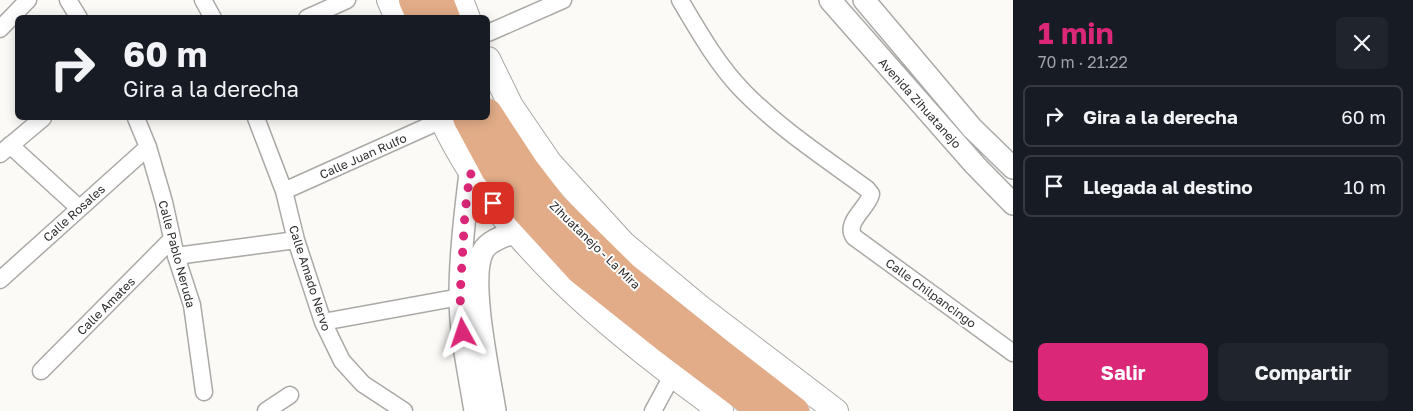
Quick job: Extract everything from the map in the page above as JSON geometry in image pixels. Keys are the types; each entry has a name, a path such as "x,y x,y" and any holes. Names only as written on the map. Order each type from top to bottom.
{"highway":[{"path":"413,0 420,15"},
{"path":"438,0 445,15"},
{"name":"Zihuatanejo - La Mira","path":"490,116 524,168 554,207 624,276 795,411"},
{"name":"Zihuatanejo - La Mira","path":"452,120 526,211 580,270 762,411"}],"main road":[{"path":"389,0 395,15"},
{"path":"460,0 467,15"},
{"path":"490,63 510,106 550,163 624,244 701,308 836,411"},
{"path":"451,120 470,173 516,232 602,320 672,376 721,411"}],"street":[{"path":"0,29 28,0"},
{"path":"68,0 77,15"},
{"path":"203,0 211,15"},
{"path":"314,15 347,0"},
{"path":"490,32 563,0"},
{"name":"Calle Chilpancingo","path":"680,0 710,50 744,92 786,129 868,189 872,194 851,226 850,231 854,237 1013,353"},
{"name":"Avenida Zihuatanejo","path":"830,0 968,158 1013,204"},
{"name":"Avenida Zihuatanejo","path":"864,0 972,128 1013,168"},
{"path":"41,120 5,149 79,208"},
{"name":"Calle Pablo Neruda","path":"138,120 148,147 164,202 171,240 192,305 204,392"},
{"name":"Calle Amado Nervo","path":"257,120 284,191 296,240 323,322 342,361 363,384 404,411"},
{"name":"Calle Juan Rulfo","path":"284,191 445,120"},
{"name":"Calle Rosales","path":"0,280 148,147"},
{"path":"470,173 465,212 460,297 465,351 475,411"},
{"path":"495,411 478,306 479,266 483,250 497,239 516,232"},
{"name":"Calle Amates","path":"40,372 171,240"},
{"path":"176,256 296,240"},
{"path":"323,322 460,297"},
{"path":"653,411 672,376"},
{"path":"266,411 290,395"}],"route":[{"path":"463,333 460,297 465,212 470,173 493,203"}]}
